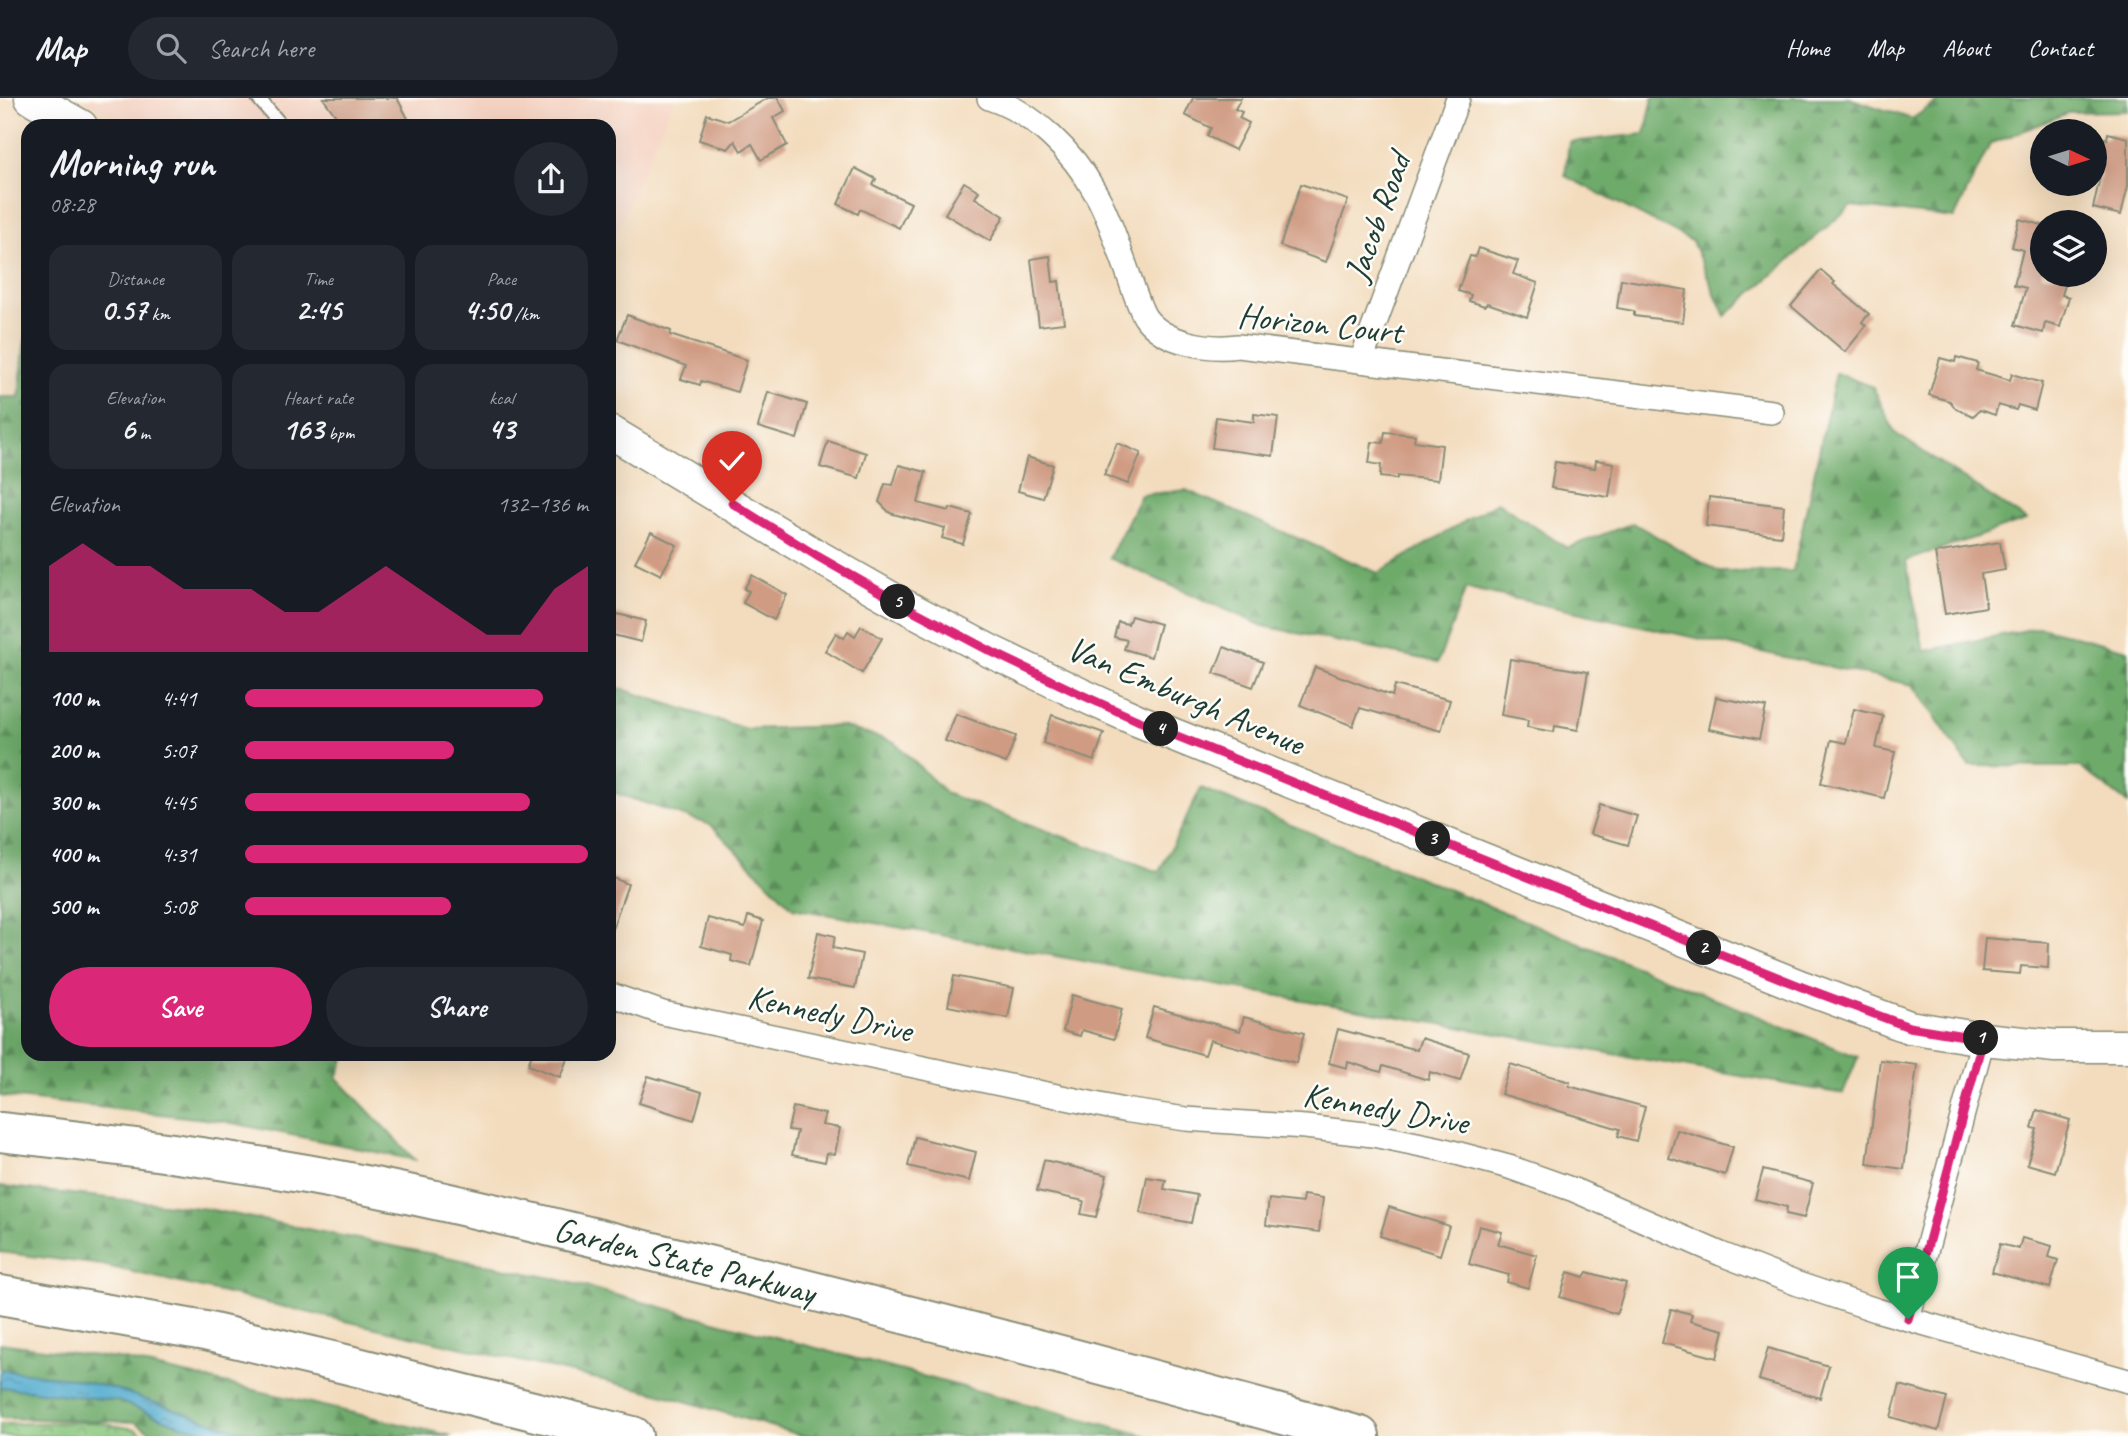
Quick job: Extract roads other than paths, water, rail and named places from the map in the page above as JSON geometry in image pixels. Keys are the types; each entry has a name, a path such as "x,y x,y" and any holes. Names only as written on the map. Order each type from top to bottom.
{"highway":[{"name":"Garden State Parkway","path":"0,1132 188,1155 308,1174 448,1204 924,1319 1360,1436"},
{"path":"0,1294 205,1331 633,1436"}],"main road":[{"path":"30,98 68,119"},
{"name":"Van Emburgh Avenue","path":"616,435 903,605 992,652 1126,715 1802,987 1909,1027 1983,1039 2055,1046 2128,1046"}],"street":[{"name":"Horizon Court","path":"989,98 1029,118 1052,137 1074,161 1096,193 1145,317 1162,331 1182,341 1202,347 1238,346 1772,412"},
{"name":"Jacob Road","path":"1361,361 1458,98"},
{"name":"Kennedy Drive","path":"616,996 663,1013 1123,1110 1186,1119 1318,1128 1373,1135 1441,1149 1574,1189 1720,1254 1798,1284 1908,1319 2128,1381"},
{"path":"1908,1319 1983,1039"}],"lane":[{"path":"258,98 276,119"}],"water":[{"path":"0,1370 70,1378 115,1389 224,1426 265,1436 227,1436 177,1424 118,1401 0,1387"}]}
